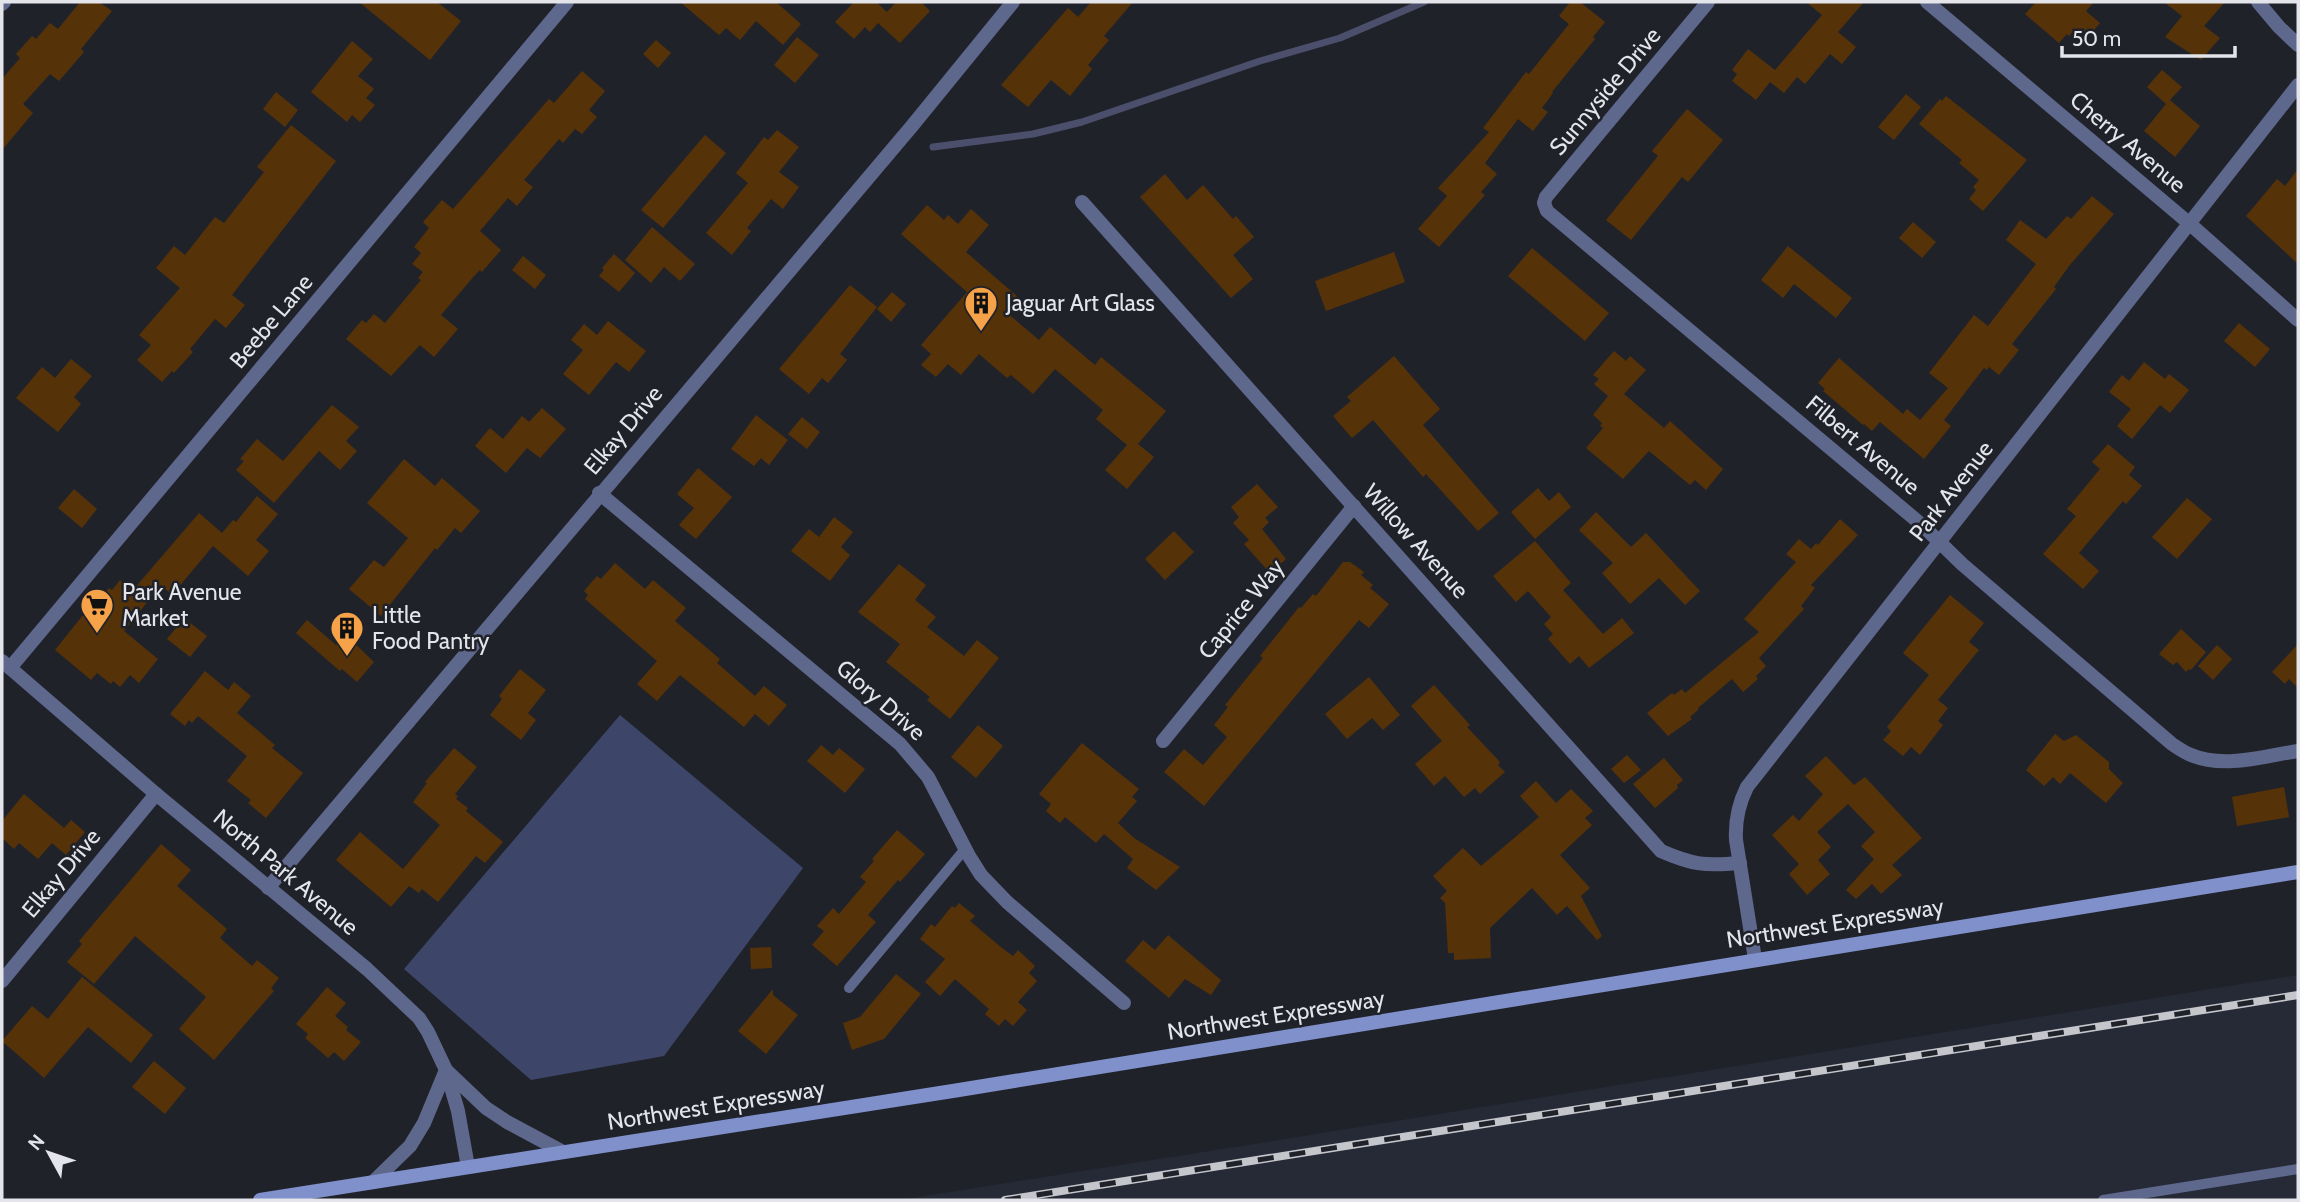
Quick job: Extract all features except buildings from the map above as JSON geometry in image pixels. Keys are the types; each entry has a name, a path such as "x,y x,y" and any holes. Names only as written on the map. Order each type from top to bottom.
{"main road":[{"name":"Northwest Expressway","path":"260,1200 2298,872"}],"street":[{"name":"Beebe Lane","path":"6,665 567,2"},
{"name":"Elkay Drive","path":"268,888 1013,2"},
{"name":"Sunnyside Drive","path":"1547,211 1546,197 1708,2"},
{"name":"Cherry Avenue","path":"1927,2 2190,224 2298,320"},
{"path":"2258,2 2278,27 2298,45"},
{"name":"Park Avenue","path":"1755,959 1735,826 1739,803 1747,788 2298,85"},
{"name":"Willow Avenue","path":"1082,202 1661,851 1685,862 1706,866 1740,863"},
{"name":"Filbert Avenue","path":"1547,211 1922,524 1962,564 2172,744 2192,756 2211,760 2238,761 2298,751"},
{"name":"Glory Drive","path":"599,493 900,744 928,777 981,875 1007,902 1124,1003"},
{"name":"Caprice Way","path":"1163,741 1354,506"},
{"name":"North Park Avenue","path":"6,665 367,969 419,1017 446,1070 458,1111 468,1167"},
{"name":"Elkay Drive","path":"2,981 156,794"},
{"path":"373,1182 410,1146 424,1123 446,1070 486,1108 563,1152"}],"lane":[{"path":"849,988 965,849"},
{"path":"2103,1200 2298,1169"}],"shaded area":[{"path":"620,715 803,868 664,1056 531,1080 404,969"},
{"path":"2298,975 2298,1200 899,1200 1267,1142"}],"waterway":[{"path":"933,147 1033,134 1082,122 1260,61 1340,38 1424,2"}],"railway":[{"path":"1005,1200 2298,995"}],"place":[{"name":"Jaguar Art Glass","path":"981,333"},
{"name":"Park Avenue Market","path":"97,635"},
{"name":"Little Food Pantry","path":"347,658"}]}
